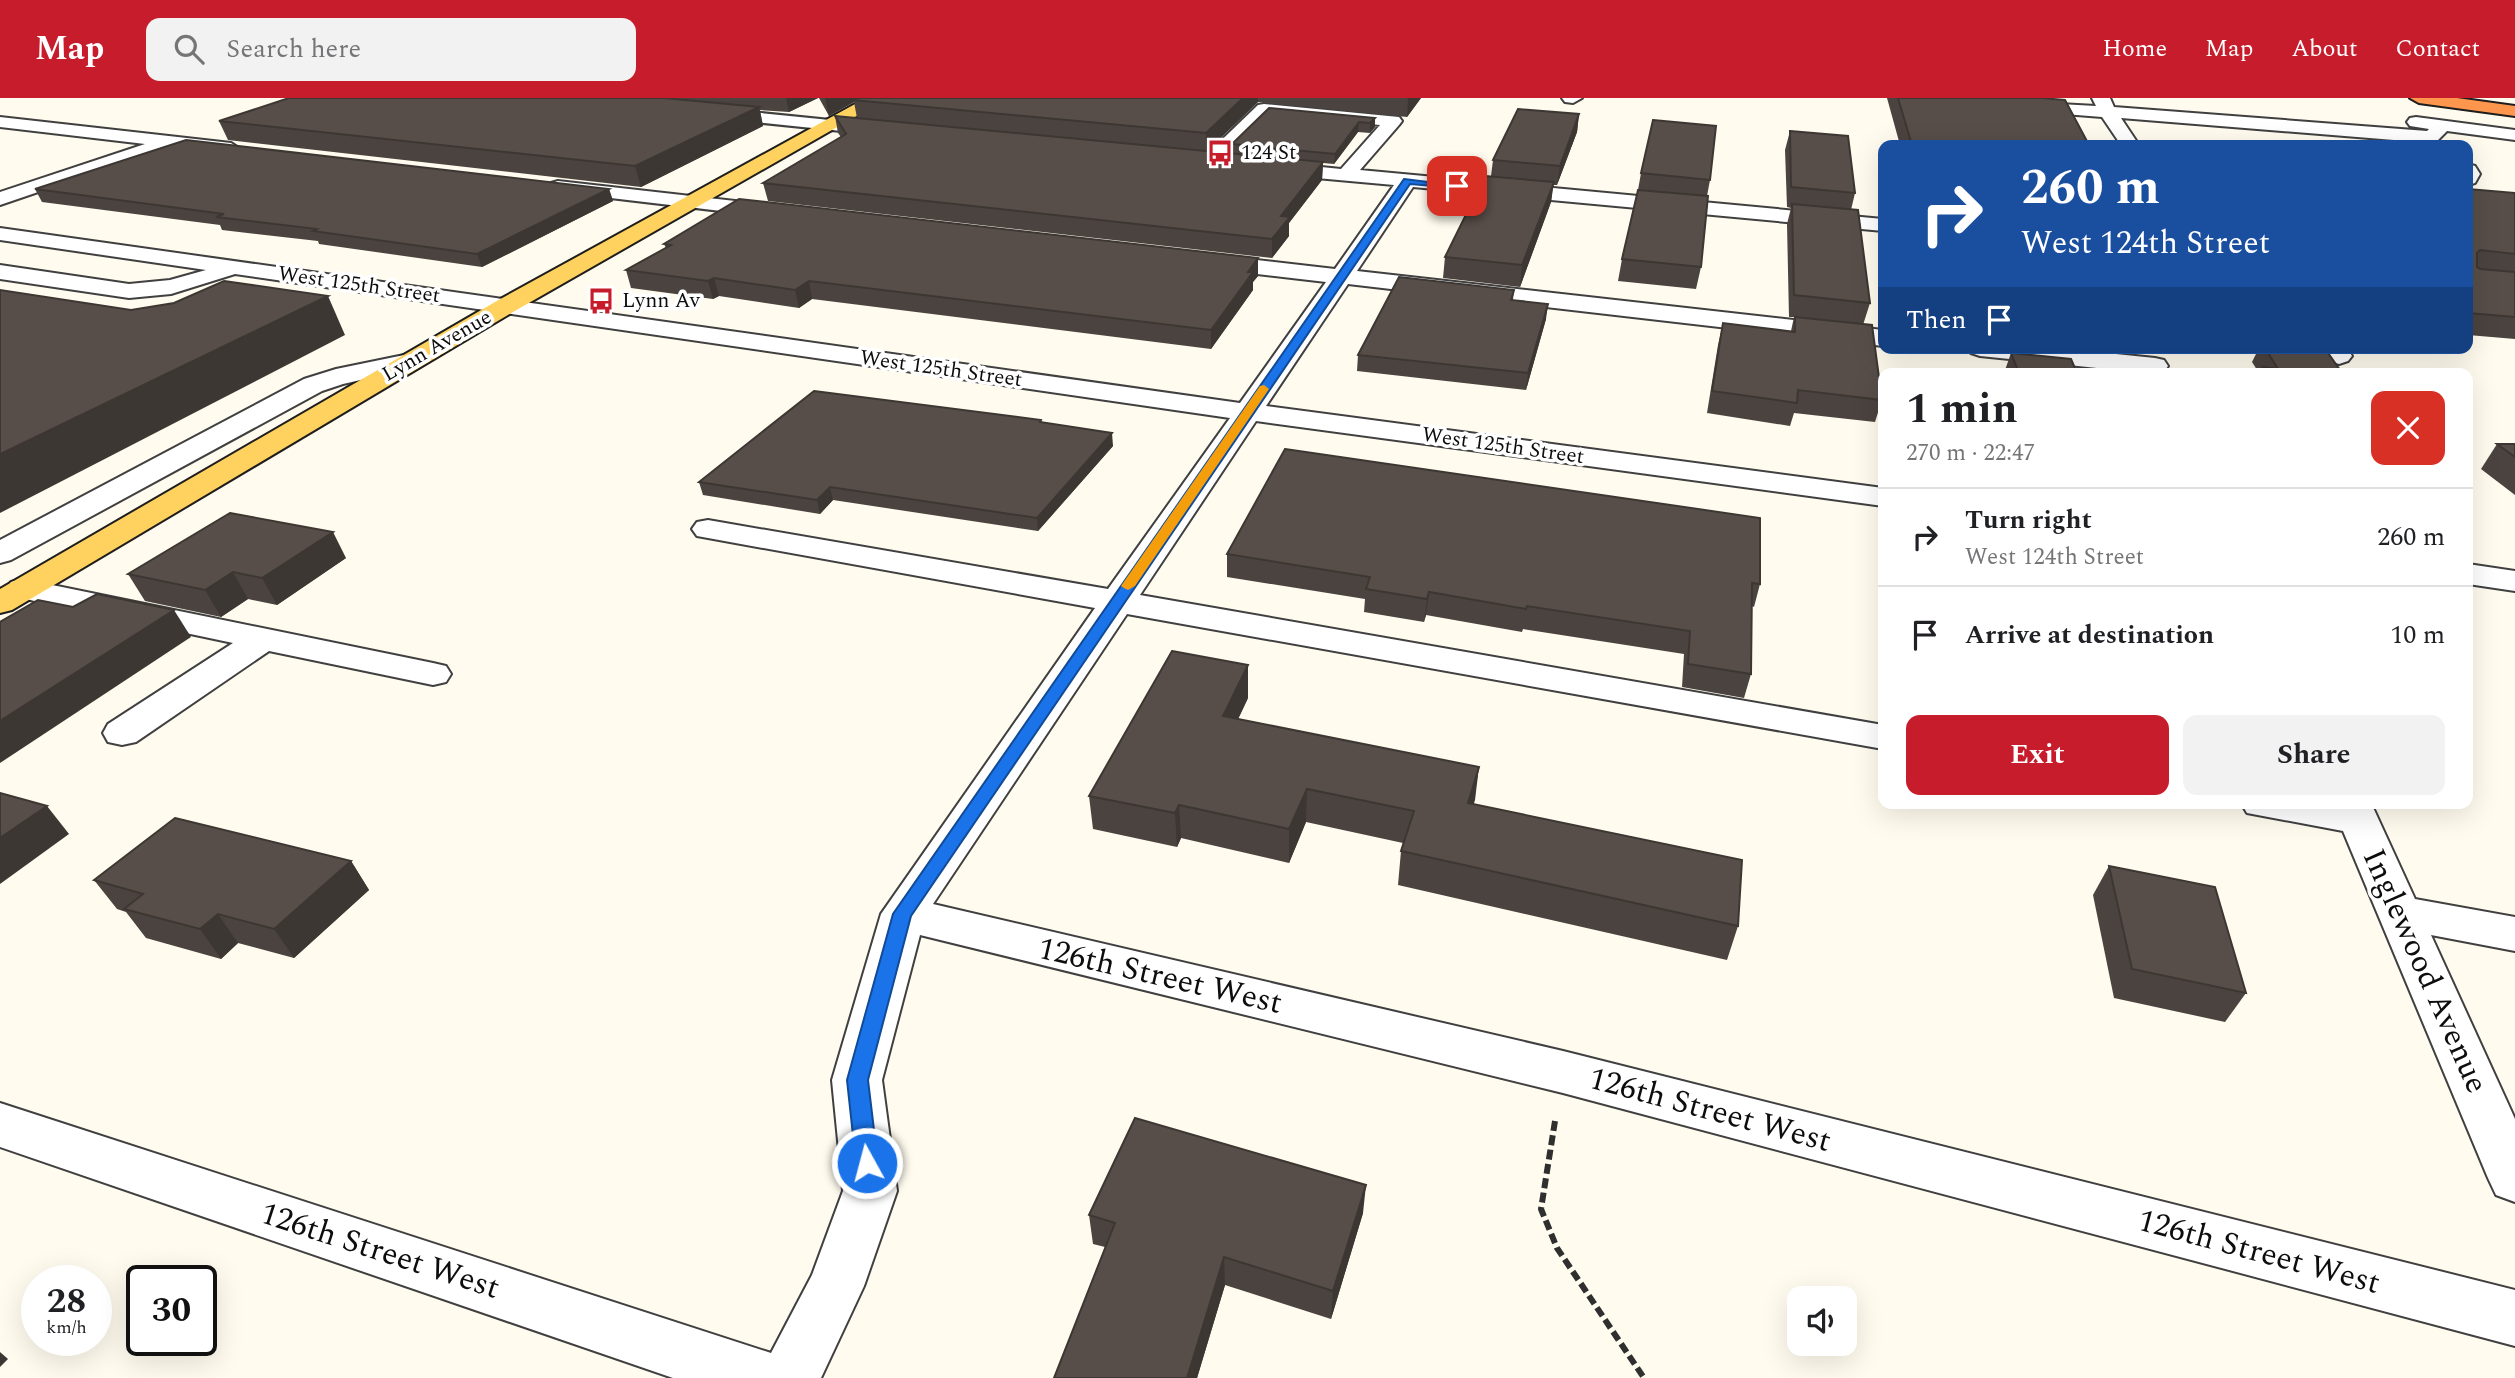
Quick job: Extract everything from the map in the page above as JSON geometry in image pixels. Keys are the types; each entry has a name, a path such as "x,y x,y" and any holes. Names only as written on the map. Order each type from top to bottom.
{"highway":[{"path":"2419,98 2515,111"}],"main road":[{"name":"Lynn Avenue","path":"12,596 503,307 879,98"}],"street":[{"path":"1961,98 1962,101 2104,105 2438,136 2515,135"},
{"path":"2104,105 2127,140"},
{"path":"1346,175 1392,121 1264,109 1203,161 1407,181 1878,225"},
{"path":"691,111 893,131"},
{"path":"2347,113 2438,136"},
{"path":"0,122 255,151"},
{"path":"0,200 210,129"},
{"path":"790,1378 836,1286 870,1191 858,1080 903,914 1407,181"},
{"path":"532,184 800,215"},
{"name":"West 125th Street","path":"0,234 1247,412 1878,496"},
{"path":"1189,259 1878,337"},
{"path":"0,272 129,291 171,287 240,268"},
{"path":"2055,354 2154,362"},
{"path":"0,553 313,385 336,377 409,362"},
{"path":"708,529 1878,736"},
{"path":"2473,575 2515,581"},
{"path":"12,596 263,639 433,674"},
{"path":"122,733 263,639"},
{"path":"2324,809 2355,812"},
{"name":"Inglewood Avenue","path":"2355,812 2515,1178"},
{"path":"2399,913 2515,934"},
{"name":"126th Street West","path":"903,914 1563,1072 2515,1318"},
{"name":"126th Street West","path":"0,1125 760,1378"}],"path":[{"path":"1563,1072 1541,1209 1557,1248 1644,1378"}],"building":[{"path":"289,98 664,98 759,107 635,166 219,121"},
{"path":"1243,98 1206,133 853,100"},
{"path":"1898,98 2065,100 2086,140 1911,140"},
{"path":"1269,108 1375,118 1370,123 1359,122 1335,154 1232,144"},
{"path":"1518,109 1579,114 1560,166 1493,160"},
{"path":"835,116 1323,162 1281,216 1290,217 1272,239 763,183 846,134"},
{"path":"1653,120 1716,126 1710,180 1641,173"},
{"path":"1790,131 1848,136 1855,193 1791,187"},
{"path":"186,140 609,189 477,254 313,231 317,229 216,217 224,214 35,189"},
{"path":"1485,176 1554,182 1522,265 1445,257"},
{"path":"2473,189 2515,193 2515,254 2480,250 2477,253 2477,267 2515,272 2515,317 2473,313"},
{"path":"1638,190 1708,196 1701,267 1622,259"},
{"path":"739,199 1258,258 1248,272 1253,272 1211,330 809,281 795,290 714,278 708,281 626,270 671,245 664,244"},
{"path":"1792,204 1858,210 1870,303 1794,295"},
{"path":"1399,277 1514,290 1511,300 1548,304 1528,373 1358,355"},
{"path":"224,281 328,296 0,454 0,290 131,310 174,303"},
{"path":"1795,317 1872,325 1878,370 1878,400 1798,390 1797,403 1712,391 1723,323 1795,332"},
{"path":"2011,354 2071,359 2075,368 2017,368"},
{"path":"2269,354 2329,354 2339,368 2277,368"},
{"path":"814,391 1041,420 1040,422 1112,433 1037,518 830,487 817,500 699,482"},
{"path":"2497,444 2515,444 2515,457"},
{"path":"1285,449 1760,518 1760,584 1752,583 1751,674 1688,664 1690,631 1527,606 1526,609 1429,592 1427,599 1366,589 1370,577 1227,554"},
{"path":"230,513 333,532 262,578 233,572 205,590 128,574"},
{"path":"97,594 174,610 0,721 0,622 38,600 73,607"},
{"path":"1172,651 1248,665 1223,716 1479,767 1468,803 1742,860 1738,926 1401,851 1414,811 1307,789 1289,829 1179,805 1175,813 1089,796"},
{"path":"0,793 47,806 0,838"},
{"path":"175,818 351,861 274,929 218,914 200,929 124,909 143,894 94,880"},
{"path":"2109,866 2215,887 2246,993 2132,969"},
{"path":"1135,1118 1366,1185 1333,1291 1224,1257 1187,1378 1054,1378 1115,1223 1089,1215"}],"slow traffic":[{"path":"1128,586 1264,389"}],"place":[{"name":"124 St","path":"1220,153"},
{"name":"Lynn Av","path":"601,301"}],"route":[{"path":"867,1163 858,1080 903,914 1407,181 1457,186"}]}
